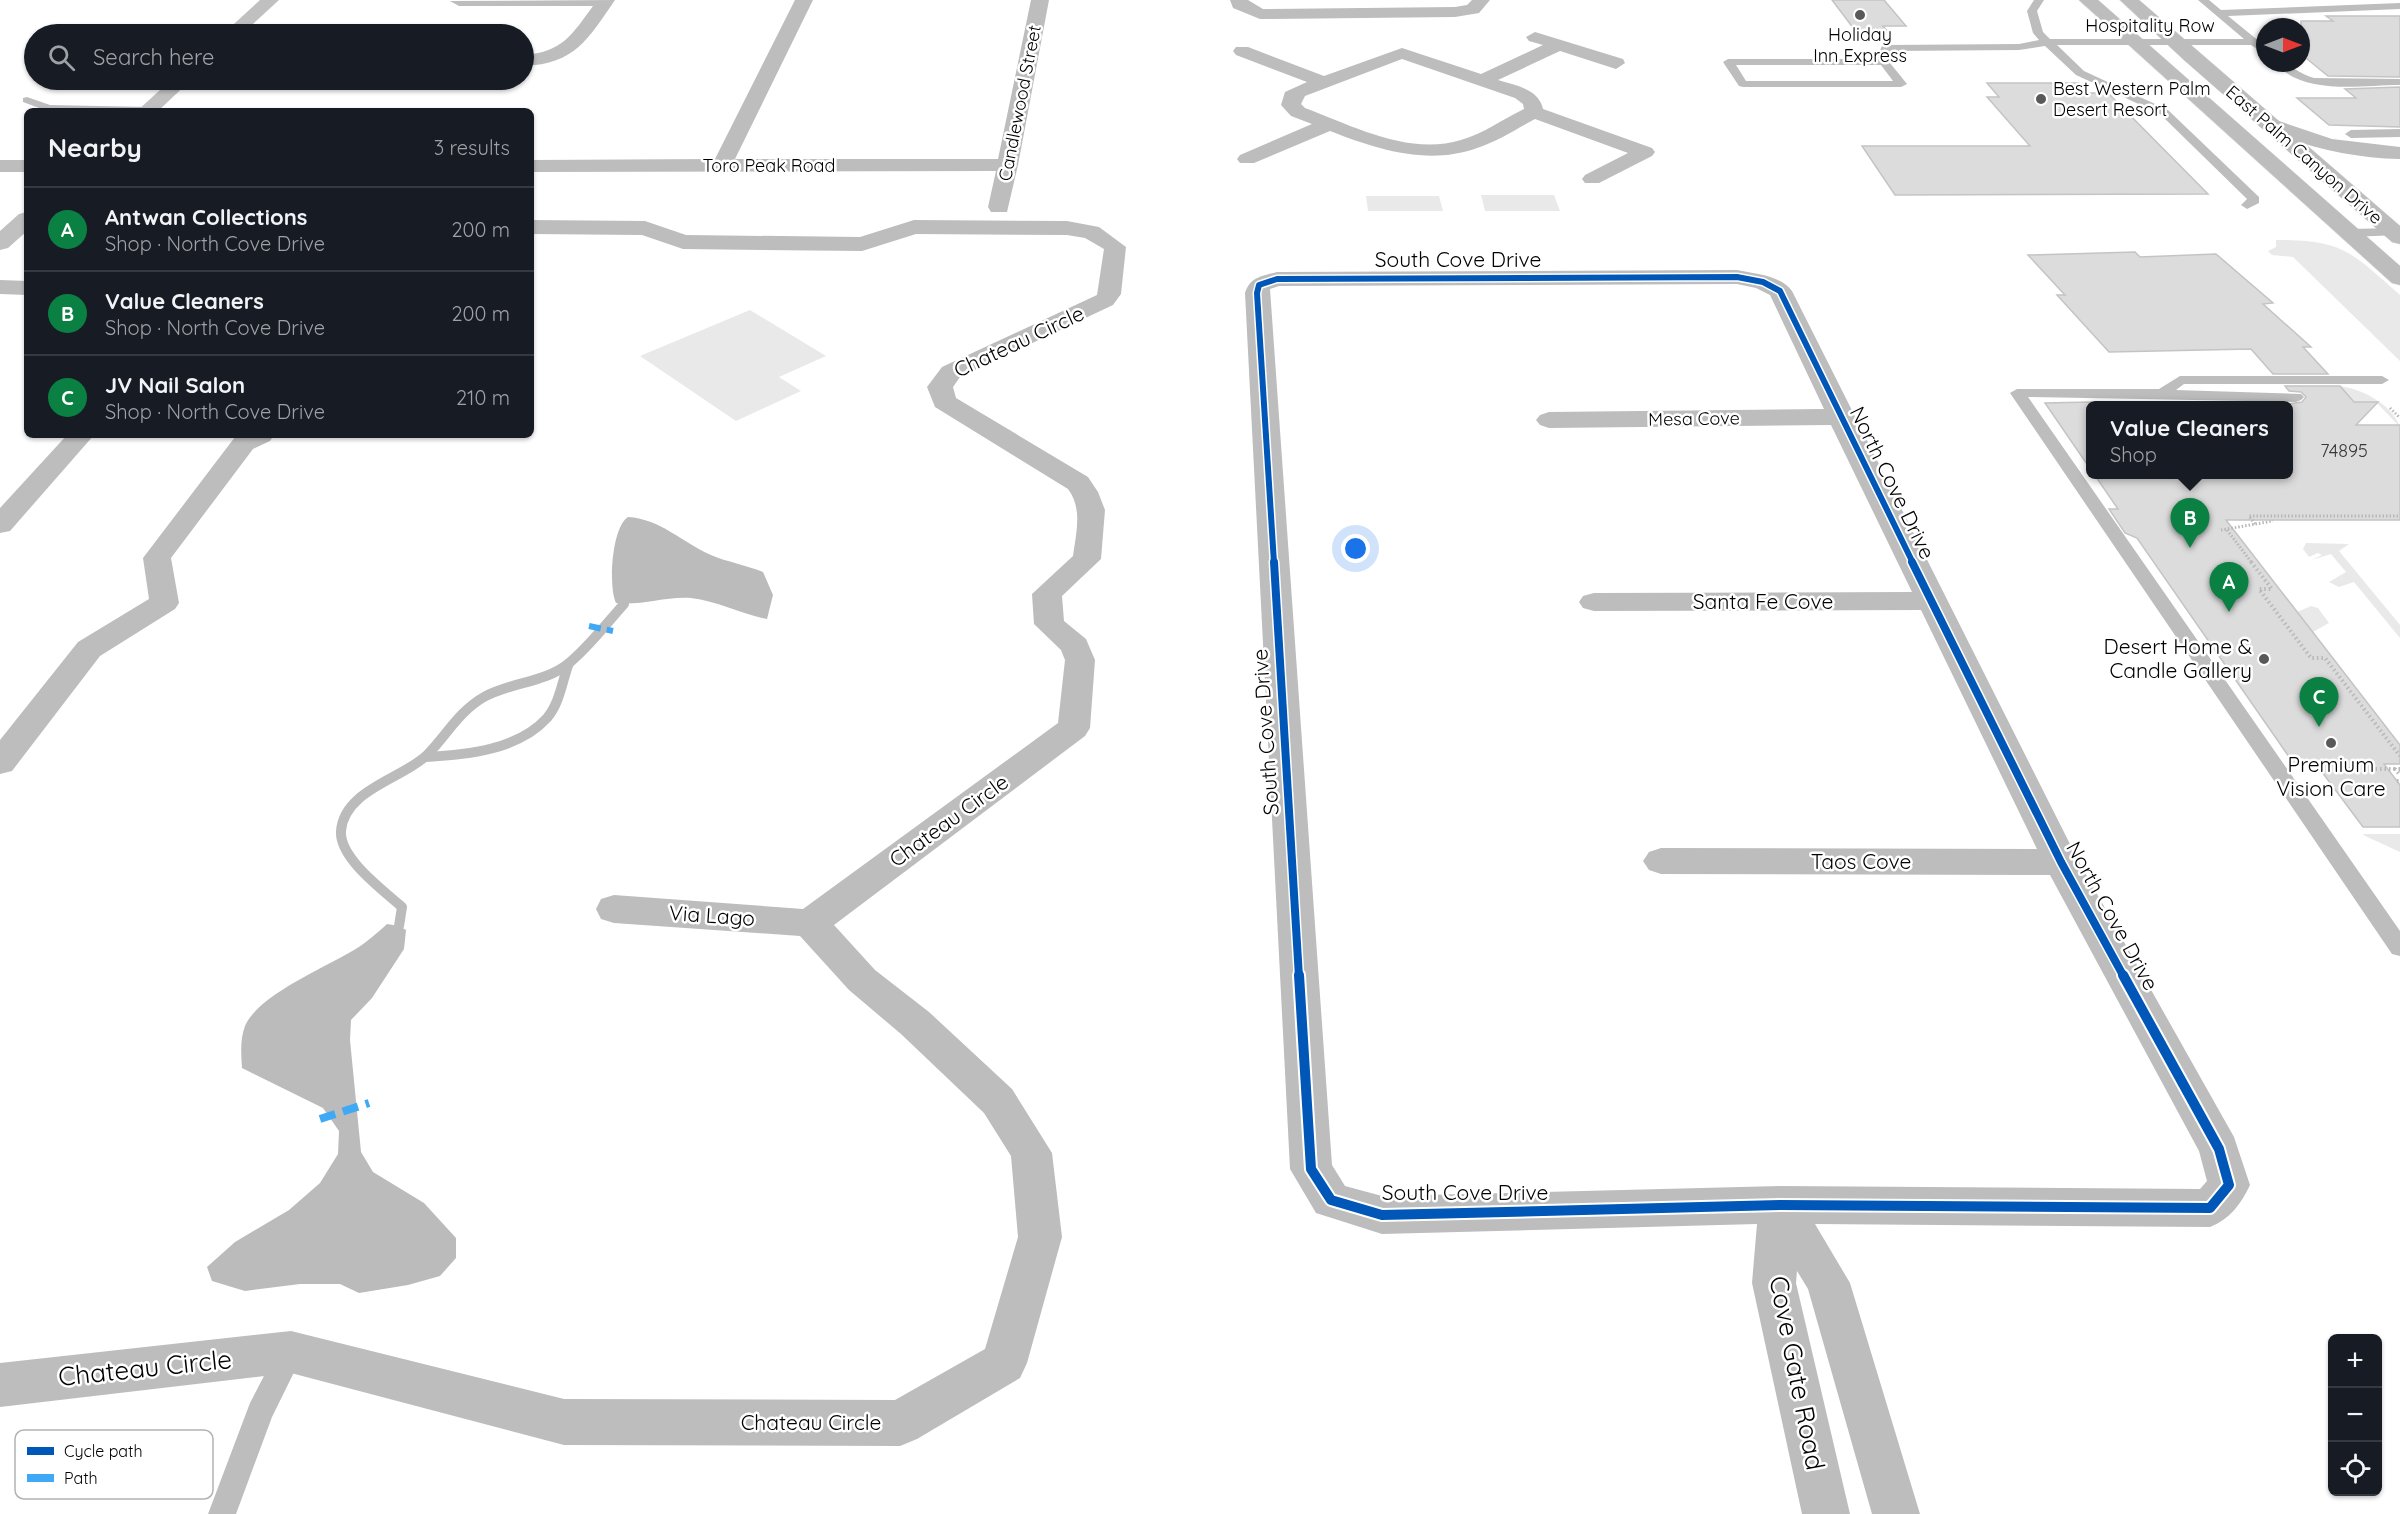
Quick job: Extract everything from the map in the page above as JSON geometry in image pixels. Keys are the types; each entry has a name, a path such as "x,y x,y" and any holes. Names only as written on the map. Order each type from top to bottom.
{"street":[{"path":"243,24 270,0"},
{"path":"722,166 804,0"},
{"name":"Candlewood Street","path":"999,207 1040,0"},
{"path":"1239,0 1239,4 1246,9 1260,14 1396,35 1482,80 1522,94 1532,102 1534,112"},
{"path":"1481,0 1473,9 1455,12 1396,35 1324,82 1298,92 1290,101 1298,112 1394,146 1447,148 1467,145 1534,112 1645,152 1592,179"},
{"name":"East Palm Canyon Drive","path":"2088,0 2400,278"},
{"name":"East Palm Canyon Drive","path":"2129,0 2175,43 2397,235"},
{"path":"459,1 606,1"},
{"path":"534,59 554,57 571,48 606,1"},
{"path":"1535,37 1616,63"},
{"path":"1482,80 1560,45"},
{"path":"1242,51 1324,82"},
{"path":"150,108 171,90"},
{"path":"2267,123 2293,135 2374,153"},
{"path":"1247,159 1330,124"},
{"path":"2340,186 2340,174 2360,156 2374,153 2399,139"},
{"name":"Toro Peak Road","path":"534,166 1008,165"},
{"path":"0,166 24,166"},
{"path":"0,243 24,222"},
{"name":"Chateau Circle","path":"0,1384 291,1352 564,1422 900,1423 1004,1363 1040,1238 1031,1153 998,1101 915,1023 862,980 810,923 1074,728 1080,660 1075,646 1049,624 1047,594 1088,559 1093,507 1087,493 1078,483 944,402 940,387 951,372 1105,300 1109,294 1114,247 1091,232 1067,228 914,227 862,243 850,243 683,242 645,228 534,227"},
{"name":"North Cove Drive","path":"1737,277 1763,282 1780,291 1839,417 2061,862 2219,1149 2229,1185 2210,1208 1780,1205"},
{"name":"South Cove Drive","path":"1737,277 1278,279 1258,285 1257,294 1311,1169 1331,1200 1382,1215 1780,1205"},
{"path":"0,287 24,288"},
{"name":"Mesa Cove","path":"1549,420 1839,417"},
{"path":"0,525 78,438"},
{"path":"0,762 88,649 164,603 157,558 244,443 255,438"},
{"name":"Santa Fe Cove","path":"1594,603 1931,601"},
{"name":"Taos Cove","path":"1661,861 2061,862"},
{"name":"Via Lago","path":"614,909 810,923"},
{"name":"Cove Gate Road","path":"1780,1205 1774,1283 1826,1514"},
{"name":"Cove Gate Road","path":"1780,1205 1828,1283 1896,1514"}],"lane":[{"path":"2039,0 2032,11 2038,33 2047,42 2080,74 2163,112 2255,200 2247,206"},
{"path":"2203,0 2256,44"},
{"path":"2258,0 2274,12"},
{"path":"2350,0 2361,6"},
{"path":"2219,13 2400,6"},
{"name":"Hospitality Row","path":"1884,62 1881,58 1886,48 1898,46 2019,47 2047,42 2253,42"},
{"path":"1728,62 1873,62 1884,62 1901,84 1743,84 1728,62"},
{"path":"2292,72 2298,77 2314,81 2400,81"},
{"path":"27,100 49,108"},
{"path":"2351,134 2399,139"},
{"path":"2350,233 2397,235"},
{"path":"2163,393 2180,380 2382,380"},
{"path":"2296,397 2202,397 2163,393 2018,393 2400,948"},
{"path":"222,1514 260,1412 291,1352"}],"path":[{"path":"2390,408 2400,418"},
{"path":"2221,530 2239,530 2255,524 2274,521 2266,512"},
{"path":"2255,524 2249,516 2400,516"},
{"path":"2227,530 2272,589 2253,589"},
{"path":"2229,541 2235,541"},
{"path":"2246,564 2253,564"},
{"path":"2253,573 2260,573"},
{"path":"2259,589 2311,658 2325,658 2400,756"},
{"path":"2263,603 2269,603"},
{"path":"2273,616 2279,616"},
{"path":"2284,631 2291,631"},
{"path":"2297,648 2304,648"},
{"path":"2326,669 2333,669"},
{"path":"2338,684 2345,684"},
{"path":"2353,703 2359,703"},
{"path":"2367,722 2374,722"},
{"path":"2380,739 2387,739"},
{"path":"2392,755 2400,756"},
{"path":"2306,769 2398,769 2400,775"}],"shaded area":[{"path":"1481,195 1554,195 1560,211 1485,211"},
{"path":"1366,196 1439,196 1443,211 1368,211"},
{"path":"2276,240 2317,243 2345,251 2370,268 2400,295 2400,361 2293,257 2272,255 2268,251 2276,247"},
{"path":"750,310 826,356 779,377 801,391 736,421 640,356"},
{"path":"2338,386 2366,394 2383,404 2400,427 2377,403 2353,403"},
{"path":"628,517 661,526 711,555 763,572 773,595 767,619 691,598 616,603 612,584 613,557 618,532"},
{"path":"2306,543 2349,544 2339,551 2400,625 2400,638 2354,582 2339,587 2329,582 2346,572 2331,554 2312,560 2322,555 2318,553 2309,557 2303,549"},
{"path":"2269,593 2283,593 2297,612 2311,606 2318,608 2329,623 2313,632 2329,654"},
{"path":"2400,834 2400,852 2363,835"},
{"path":"387,924 406,930 404,949 372,998 351,1020 350,1040 361,1152 373,1172 424,1203 456,1238 456,1258 440,1276 408,1285 359,1293 340,1284 300,1284 245,1291 212,1281 207,1267 235,1242 289,1210 320,1183 338,1154 339,1131 323,1108 242,1068 241,1052 245,1026 264,1003 294,983 358,947"}],"building":[{"path":"1832,0 1884,0 1906,26 1883,26 1889,33 1857,33"},
{"path":"2326,16 2400,16 2400,77 2328,76 2310,61 2310,21 2333,21"},
{"path":"1987,83 2079,83 2089,93 2108,93 2208,194 1895,195 1862,146 2030,146 1987,97 1999,97"},
{"path":"2400,87 2400,127 2329,125 2297,98 2356,98 2345,89"},
{"path":"2135,252 2140,257 2216,254 2273,303 2263,304 2311,347 2303,347 2328,374 2273,374 2251,349 2109,352 2057,295 2065,295 2028,255"},
{"path":"2285,386 2340,386 2354,402 2378,402 2356,425 2400,425 2400,520 2226,520 2400,745 2400,764 2384,764 2400,785 2400,827 2363,827 2316,764 2294,764 2137,538 2125,533 2109,509 2118,509 2097,479 2293,479 2293,403 2302,402 2306,397 2301,392 2289,391"},
{"path":"2086,402 2086,463 2045,403"}],"waterway":[{"path":"569,663 624,604"},
{"path":"399,926 402,907 364,873 347,852 342,841 341,831 352,805 363,795 427,755 460,716 484,697 549,675 569,663"},
{"path":"426,757 458,755 491,749 507,744 535,729 547,718 555,706 569,663"}],"marked path":[{"path":"589,626 613,631"},
{"path":"320,1119 369,1103"}],"cycle path":[{"path":"1737,277 1763,282 1780,291 1840,417 2061,862 2219,1149 2229,1185 2210,1208 1780,1205 1382,1215 1331,1200 1311,1169 1257,293 1259,285 1277,279 1737,277"}],"place":[{"name":"Holiday Inn Express","path":"1860,15"},
{"name":"Best Western Palm Desert Resort","path":"2041,99"},
{"name":"Value Cleaners","path":"2190,548"},
{"name":"Antwan Collections","path":"2229,612"},
{"name":"Desert Home & Candle Gallery","path":"2264,659"},
{"name":"JV Nail Salon","path":"2319,727"},
{"name":"Premium Vision Care","path":"2331,743"}]}
